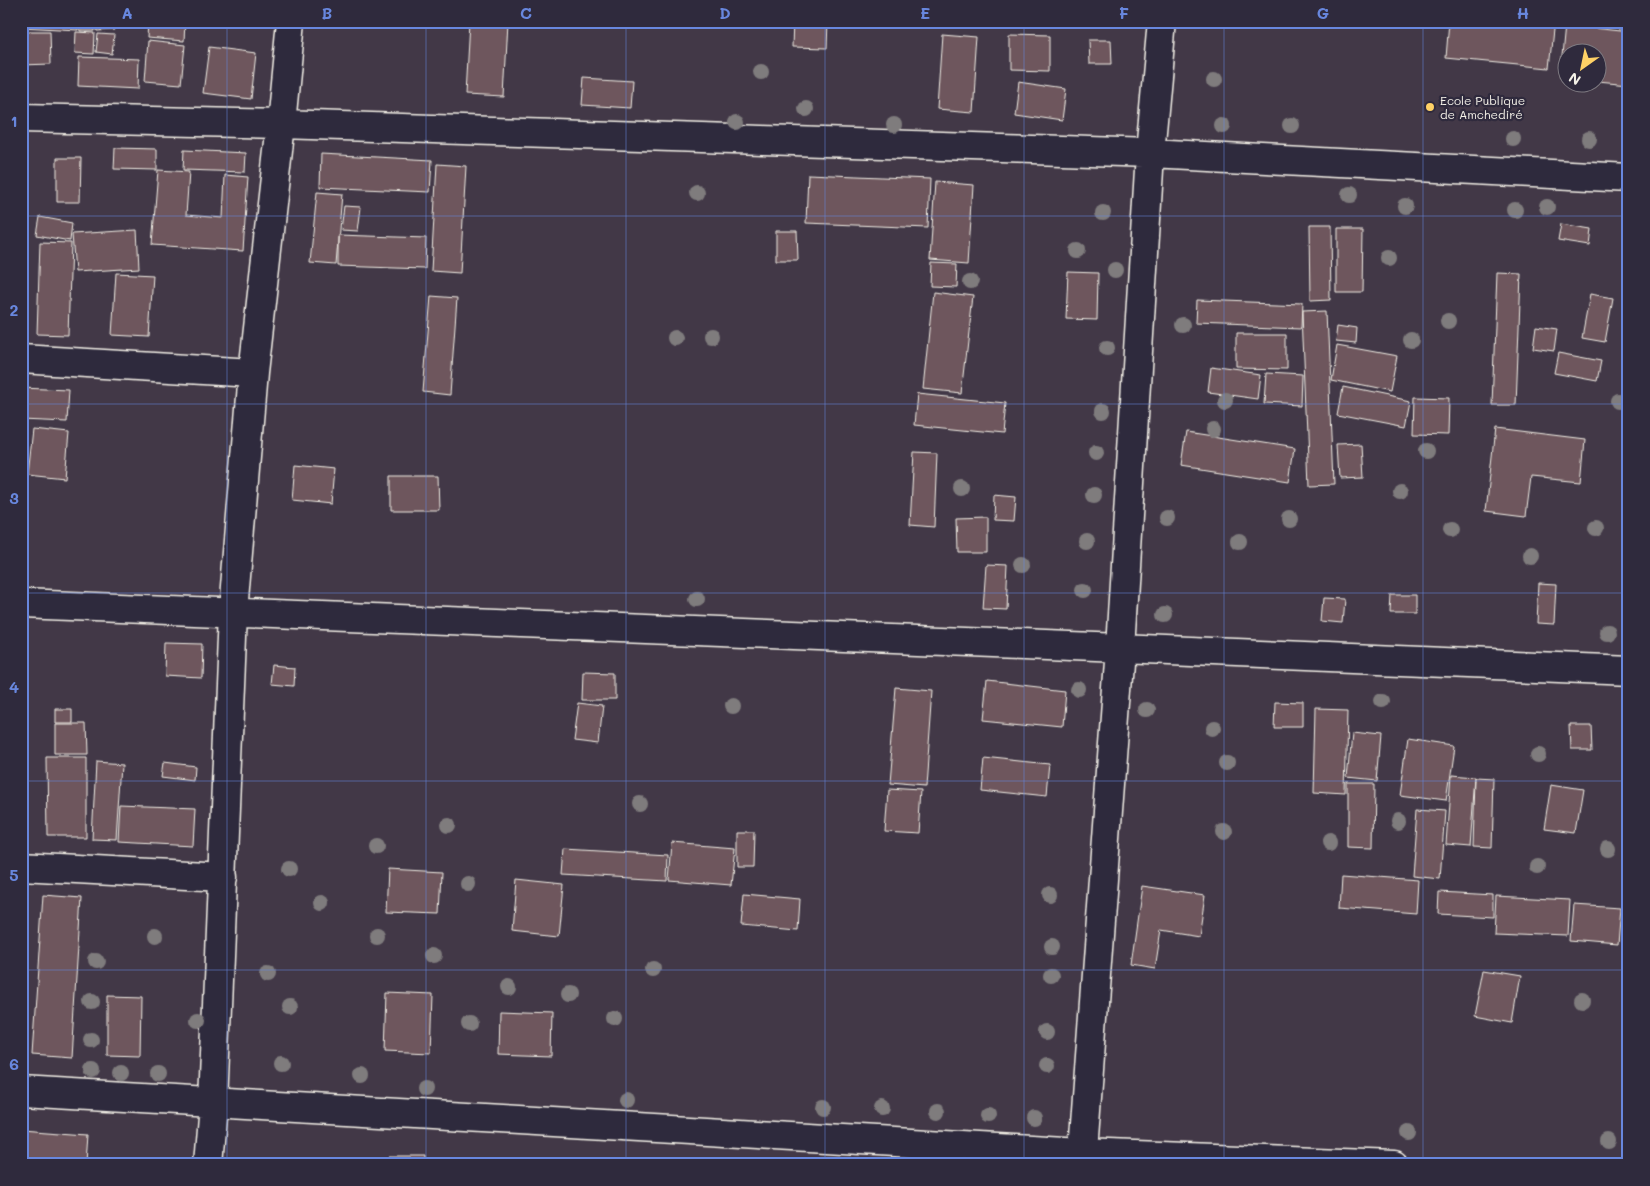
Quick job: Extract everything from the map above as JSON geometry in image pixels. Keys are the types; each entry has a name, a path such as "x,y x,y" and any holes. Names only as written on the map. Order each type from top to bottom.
{"street":[{"path":"208,1165 213,1103 233,612 253,373 291,21"},
{"path":"1083,1159 1120,648 1150,154 1162,21"},
{"path":"21,118 281,124 1150,154 1629,178"},
{"path":"21,359 253,373"},
{"path":"21,604 1629,670"},
{"path":"21,866 223,877"},
{"path":"21,1091 1083,1159 1394,1165"}],"building":[{"path":"21,21 78,21 78,30 21,27"},
{"path":"79,21 95,21 95,31 80,31"},
{"path":"97,21 113,21 114,30 97,31"},
{"path":"148,21 185,22 184,41 147,38"},
{"path":"469,21 508,21 504,97 465,95"},
{"path":"793,21 828,21 827,48 792,47"},
{"path":"1449,21 1554,21 1549,68 1446,58"},
{"path":"1565,25 1629,32 1629,84 1608,82 1608,42 1563,42"},
{"path":"21,31 50,31 51,64 21,65"},
{"path":"76,32 95,33 94,54 75,53"},
{"path":"98,34 114,35 112,54 96,52"},
{"path":"942,34 979,37 974,112 937,109"},
{"path":"1009,34 1050,35 1050,71 1009,70"},
{"path":"1088,40 1111,40 1112,64 1089,64"},
{"path":"148,41 185,45 181,84 145,81"},
{"path":"209,47 256,53 251,99 203,93"},
{"path":"79,57 139,59 138,89 78,86"},
{"path":"584,78 632,81 630,108 582,105"},
{"path":"1018,82 1066,89 1062,120 1014,113"},
{"path":"115,148 157,149 157,170 114,169"},
{"path":"184,150 246,153 245,172 183,170"},
{"path":"321,154 432,160 430,192 320,187"},
{"path":"57,158 81,158 80,202 57,202"},
{"path":"437,164 466,166 460,273 431,271"},
{"path":"158,170 189,172 186,215 223,218 225,175 248,177 243,251 152,245"},
{"path":"808,174 930,179 928,228 806,223"},
{"path":"935,182 974,185 969,263 930,260"},
{"path":"317,192 342,194 336,265 310,263"},
{"path":"344,206 361,207 358,231 341,230"},
{"path":"40,217 72,223 70,241 37,235"},
{"path":"1561,224 1592,229 1590,246 1558,241"},
{"path":"1309,227 1330,227 1331,300 1310,301"},
{"path":"1336,229 1363,229 1362,292 1336,292"},
{"path":"137,230 139,268 75,272 72,234"},
{"path":"776,231 797,231 798,260 776,260"},
{"path":"338,235 426,238 425,269 338,266"},
{"path":"40,242 71,243 68,335 37,334"},
{"path":"931,263 957,264 956,287 930,286"},
{"path":"1068,272 1098,273 1097,320 1066,319"},
{"path":"116,273 153,275 149,337 112,335"},
{"path":"1497,273 1521,274 1516,405 1492,405"},
{"path":"933,292 973,297 962,393 923,389"},
{"path":"1590,294 1613,298 1605,342 1582,338"},
{"path":"431,296 457,298 450,395 423,392"},
{"path":"1197,300 1302,304 1301,327 1196,323"},
{"path":"1327,311 1334,484 1309,485 1302,312"},
{"path":"1338,325 1357,328 1356,343 1336,341"},
{"path":"1536,326 1557,329 1554,351 1533,348"},
{"path":"1236,333 1287,333 1287,370 1236,369"},
{"path":"1337,345 1397,356 1390,392 1331,380"},
{"path":"1558,353 1601,361 1597,381 1554,373"},
{"path":"1211,368 1261,375 1258,399 1208,392"},
{"path":"1266,374 1303,376 1302,406 1264,404"},
{"path":"1343,387 1411,401 1406,426 1338,413"},
{"path":"21,388 69,390 67,422 21,420"},
{"path":"917,394 1005,403 1002,434 914,425"},
{"path":"1415,397 1449,398 1448,435 1414,434"},
{"path":"32,429 69,433 65,478 27,474"},
{"path":"1495,429 1585,440 1581,482 1531,477 1526,516 1486,511"},
{"path":"1186,432 1295,449 1290,482 1181,465"},
{"path":"1361,444 1363,477 1340,478 1338,445"},
{"path":"914,452 937,453 934,527 910,525"},
{"path":"295,465 334,469 331,504 292,500"},
{"path":"391,476 438,476 439,510 391,510"},
{"path":"994,495 1016,497 1014,521 993,520"},
{"path":"986,517 986,552 957,552 956,518"},
{"path":"986,565 1008,566 1006,609 983,608"},
{"path":"1538,583 1556,584 1554,625 1536,624"},
{"path":"1392,595 1415,595 1415,614 1391,614"},
{"path":"1324,598 1345,599 1343,623 1322,621"},
{"path":"166,643 202,644 201,678 165,676"},
{"path":"274,665 295,667 294,686 272,684"},
{"path":"583,672 615,673 615,700 582,700"},
{"path":"987,681 1065,690 1062,727 983,719"},
{"path":"896,688 931,691 924,788 888,785"},
{"path":"1275,702 1303,703 1303,727 1274,727"},
{"path":"577,703 602,706 598,743 572,740"},
{"path":"55,709 72,709 72,722 55,722"},
{"path":"1316,709 1348,710 1346,795 1314,793"},
{"path":"55,723 86,723 87,755 55,755"},
{"path":"1571,726 1591,726 1592,750 1572,750"},
{"path":"1352,733 1381,736 1377,781 1348,778"},
{"path":"1408,739 1454,746 1446,801 1400,795"},
{"path":"47,758 86,758 86,837 48,837"},
{"path":"983,758 1050,765 1047,797 980,790"},
{"path":"96,761 122,763 117,840 92,839"},
{"path":"165,763 196,767 195,780 163,776"},
{"path":"1451,775 1476,777 1471,847 1446,845"},
{"path":"1476,778 1494,779 1492,848 1474,847"},
{"path":"1348,784 1374,784 1373,848 1348,847"},
{"path":"1551,785 1583,790 1576,833 1544,829"},
{"path":"887,790 921,792 918,833 884,831"},
{"path":"121,806 195,809 193,846 119,842"},
{"path":"1417,809 1445,811 1440,879 1412,876"},
{"path":"737,830 754,830 753,867 737,867"},
{"path":"672,843 735,848 731,885 669,880"},
{"path":"565,849 668,855 667,881 563,875"},
{"path":"1629,868 1629,937 1622,936"},
{"path":"388,869 442,872 440,914 386,912"},
{"path":"1341,874 1418,880 1416,914 1339,908"},
{"path":"516,880 564,885 559,936 512,931"},
{"path":"1142,886 1205,895 1199,936 1161,930 1155,969 1131,965"},
{"path":"1439,892 1493,895 1493,917 1438,914"},
{"path":"744,894 800,899 798,931 741,926"},
{"path":"43,895 82,898 72,1058 32,1055"},
{"path":"1496,896 1570,900 1568,936 1494,933"},
{"path":"1574,905 1620,908 1617,945 1571,941"},
{"path":"1484,970 1520,976 1512,1023 1475,1016"},
{"path":"387,993 433,995 431,1053 385,1051"},
{"path":"107,995 141,996 140,1056 107,1055"},
{"path":"499,1011 552,1013 551,1056 498,1054"},
{"path":"21,1129 88,1134 86,1165 21,1165"},
{"path":"389,1156 423,1156 423,1165 389,1165"},
{"path":"552,1161 599,1163 599,1165 552,1165"}],"place":[{"name":"Ecole Publique de Amchediré","path":"1430,107"}]}
